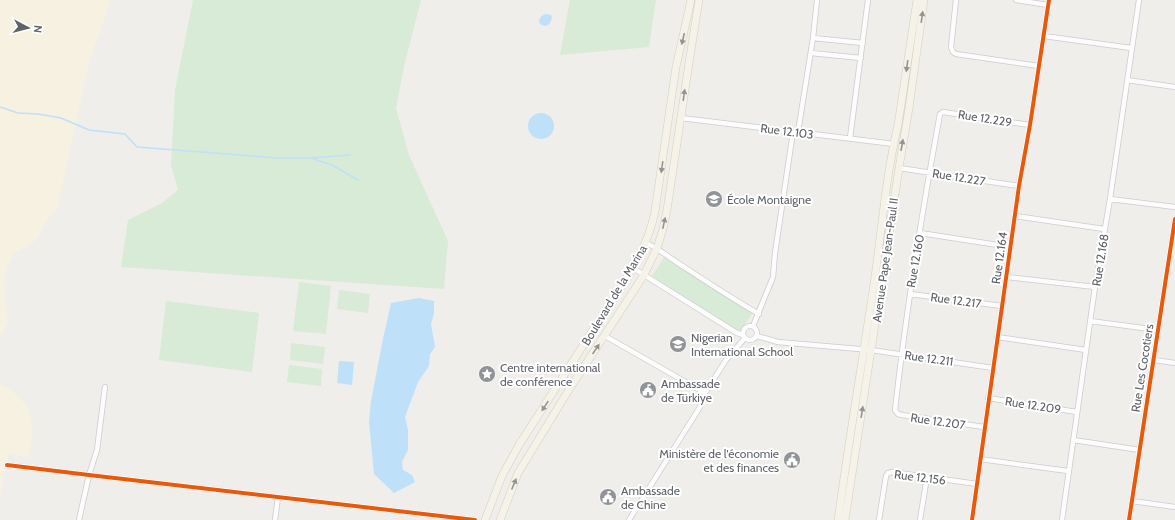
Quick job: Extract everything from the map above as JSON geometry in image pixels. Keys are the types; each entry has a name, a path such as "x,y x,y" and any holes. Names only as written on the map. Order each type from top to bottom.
{"main road":[{"name":"Boulevard de la Marina","path":"485,520 502,476 519,445 633,268 646,243 654,218 676,67 691,0"},
{"name":"Boulevard de la Marina","path":"500,520 518,473 570,388 644,275 656,248 663,229 667,210 699,0"},
{"name":"Avenue Pape Jean-Paul II","path":"845,520 894,144 917,0"},
{"name":"Avenue Pape Jean-Paul II","path":"838,520 909,108 924,0"}],"street":[{"path":"798,132 818,0"},
{"path":"850,138 868,0"},
{"path":"956,0 951,47 953,52 956,54 1039,66"},
{"path":"1016,0 1048,2"},
{"name":"Rue 12.168","path":"1062,520 1095,287 1110,199 1139,0"},
{"name":"Rue 12.164","path":"972,520 988,398 1016,216 1019,186 1030,125 1048,2"},
{"path":"1044,36 1131,48"},
{"path":"813,38 863,43"},
{"path":"810,53 861,58"},
{"path":"1127,80 1175,86"},
{"name":"Rue 12.229","path":"940,114 943,112 1030,125"},
{"name":"Rue 12.160","path":"895,410 910,294 940,114"},
{"name":"Rue 12.103","path":"681,118 894,144"},
{"path":"754,326 773,277 775,253 793,132"},
{"name":"Rue 12.227","path":"899,168 1019,186"},
{"path":"1110,199 1175,207"},
{"path":"1016,216 1104,229"},
{"name":"Rue Les Cocotiers","path":"1129,520 1175,219"},
{"path":"920,233 1011,247"},
{"path":"646,243 759,314"},
{"path":"633,268 747,340 753,340 757,336 757,331 754,326"},
{"path":"1007,277 1095,287"},
{"name":"Rue 12.217","path":"910,294 1002,306"},
{"path":"1090,321 1158,330"},
{"path":"629,520 700,407 726,360 744,337 743,333 746,328 754,326"},
{"path":"605,336 706,394"},
{"name":"Rue 12.211","path":"757,336 785,343 868,349 993,368"},
{"path":"997,337 1086,350"},
{"path":"1154,360 1175,363"},
{"path":"79,520 89,475 97,450 105,387"},
{"name":"Rue 12.209","path":"988,398 1077,412"},
{"name":"Rue 12.207","path":"895,410 898,414 902,415 984,427"},
{"path":"1073,440 1140,450"},
{"path":"980,459 1068,471"},
{"path":"7,465 475,520"},
{"name":"Rue 12.156","path":"879,520 886,476 888,473 892,472 977,484"},
{"path":"920,520 927,478"},
{"path":"275,520 278,497"},
{"path":"1132,501 1175,507"}],"green space":[{"path":"193,0 421,0 405,62 396,108 409,155 448,241 444,289 121,267 128,220 162,203 178,190 171,165 175,90"},
{"path":"570,0 656,0 649,47 560,55"},
{"path":"665,256 752,314 739,333 652,276"},
{"path":"299,282 331,286 326,334 293,331"},
{"path":"339,290 370,294 368,313 337,309"},
{"path":"166,301 259,313 252,372 159,360"},
{"path":"291,343 325,347 323,364 290,360"},
{"path":"289,365 322,369 321,386 287,382"}],"sand":[{"path":"0,0 111,0 89,63 58,206 46,222 38,238 28,247 13,253 7,269 4,285 8,323 3,334 0,335"},
{"path":"0,384 12,391 26,406 32,424 32,434 29,458 9,453 0,496"}],"water":[{"path":"545,14 551,15 552,18 549,24 545,26 540,24 539,20"},
{"path":"541,113 550,117 554,126 550,135 541,139 532,135 528,126 532,117"},
{"path":"419,298 434,301 434,313 431,324 435,347 430,354 429,366 418,382 405,417 408,430 408,450 402,462 403,470 412,475 415,482 394,493 374,474 369,422 371,401 391,303"},
{"path":"339,361 354,362 352,385 337,383"}],"waterway":[{"path":"0,107 18,113 38,114 61,118 89,130 125,134 137,147 278,158 310,158 350,155"},
{"path":"311,158 332,165 358,180"}],"cycle path":[{"path":"972,520 1019,186 1049,0"},
{"path":"1129,520 1175,219"},
{"path":"7,465 475,520"}],"place":[{"name":"École Montaigne","path":"714,199"},
{"name":"Nigerian International School","path":"678,344"},
{"name":"Centre international de conférence","path":"487,374"},
{"name":"Ambassade de Türkiye","path":"648,390"},
{"name":"Ministère de l'économie et des finances","path":"792,460"},
{"name":"Ambassade de Chine","path":"608,497"}]}
